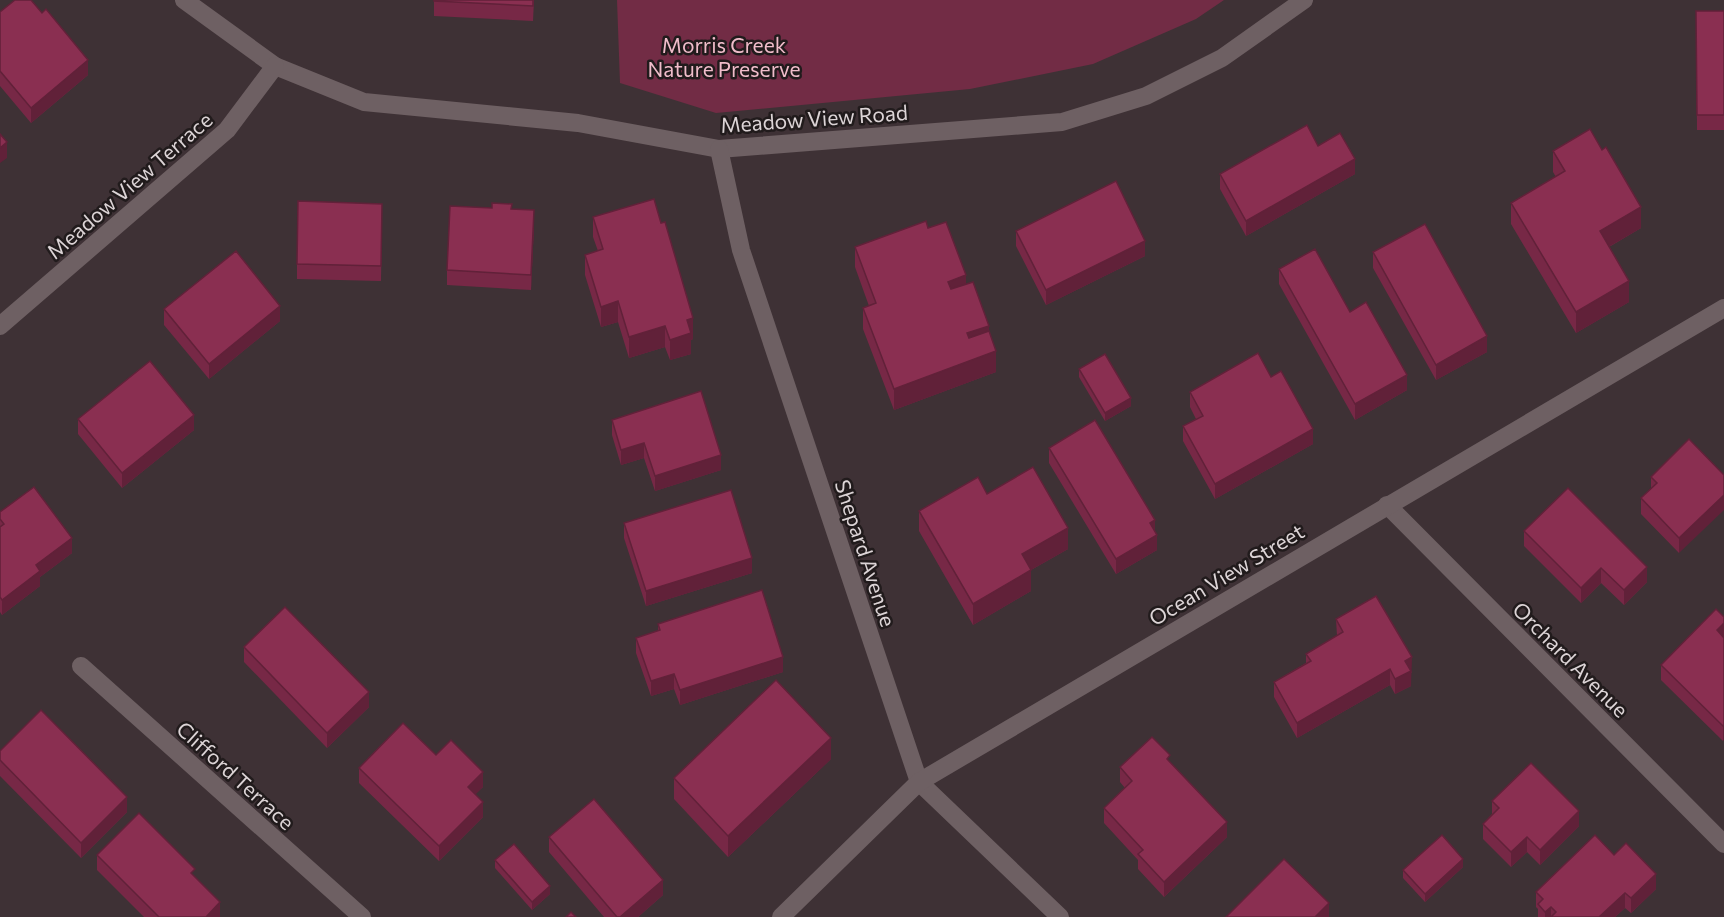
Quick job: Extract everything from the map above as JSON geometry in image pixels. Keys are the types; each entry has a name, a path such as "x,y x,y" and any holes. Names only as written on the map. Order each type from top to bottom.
{"street":[{"name":"Meadow View Road","path":"184,0 275,66 364,102 578,123 719,149 1062,122 1146,96 1222,58 1304,0"},
{"name":"Meadow View Terrace","path":"0,326 227,130 275,66"},
{"name":"Shepard Avenue","path":"719,149 741,250 919,782 1060,917"},
{"name":"Ocean View Street","path":"781,917 919,782 1724,308"},
{"name":"Orchard Avenue","path":"1387,505 1724,844"},
{"name":"Clifford Terrace","path":"81,666 362,917"}],"green space":[{"name":"Morris Creek Nature Preserve","path":"617,0 1224,0 1196,19 1093,64 970,89 716,113 620,83"}],"building":[{"path":"15,0 31,0 42,13 46,9 88,60 31,108 0,71 0,12"},
{"path":"533,0 533,6 434,1"},
{"path":"1696,11 1724,11 1724,115 1697,115"},
{"path":"1307,125 1318,146 1340,133 1355,159 1246,221 1220,174"},
{"path":"1590,129 1602,150 1606,147 1641,207 1600,231 1629,281 1576,312 1511,203 1565,171 1553,151"},
{"path":"0,134 7,142 0,148"},
{"path":"1116,181 1145,241 1046,290 1016,231"},
{"path":"654,199 661,223 665,222 693,318 687,320 691,333 670,340 665,326 629,337 618,301 601,307 585,255 603,249 593,217"},
{"path":"298,201 382,204 381,266 297,264"},
{"path":"492,203 512,204 511,209 534,210 531,275 447,270 450,206 492,208"},
{"path":"926,221 928,228 946,222 966,275 948,282 951,289 973,282 989,326 967,333 969,338 989,331 996,351 894,389 863,308 876,303 855,247"},
{"path":"1425,224 1487,336 1436,365 1373,252"},
{"path":"1315,249 1350,312 1366,302 1407,375 1355,404 1279,269"},
{"path":"236,251 280,306 209,364 164,309"},
{"path":"1258,353 1271,377 1281,371 1313,429 1215,484 1183,426 1203,416 1190,392"},
{"path":"1105,354 1131,398 1105,413 1079,369"},
{"path":"150,361 194,415 122,473 78,419"},
{"path":"701,391 721,455 655,476 644,443 621,450 612,420"},
{"path":"1095,420 1155,520 1150,523 1157,535 1116,559 1049,448"},
{"path":"1689,439 1724,475 1724,495 1679,538 1641,498 1657,483 1651,477"},
{"path":"1033,467 1068,528 1022,554 1031,570 973,604 919,511 978,477 987,494"},
{"path":"34,487 72,538 36,565 40,571 2,600 0,597 0,527 4,524 0,519 0,512"},
{"path":"1568,488 1647,567 1624,590 1601,568 1581,588 1524,531"},
{"path":"731,490 752,558 646,591 624,523"},
{"path":"762,590 783,657 680,690 674,674 651,681 636,638 660,630 658,624"},
{"path":"1376,596 1412,657 1405,661 1411,671 1395,679 1390,669 1297,723 1274,682 1311,661 1306,654 1343,632 1336,619"},
{"path":"285,607 369,692 327,733 244,647"},
{"path":"1716,609 1724,617 1724,623 1717,630 1724,638 1723,726 1661,665"},
{"path":"776,680 831,738 728,836 674,778"},
{"path":"41,710 127,797 81,843 0,760 0,751"},
{"path":"403,723 436,755 451,740 483,772 468,787 483,802 439,846 359,768"},
{"path":"1152,737 1170,755 1167,759 1227,822 1164,882 1138,854 1143,850 1104,808 1132,781 1120,767"},
{"path":"1531,763 1579,811 1540,850 1527,837 1511,852 1483,824 1499,808 1492,801"},
{"path":"594,799 663,880 620,917 617,917 549,837"},
{"path":"139,813 195,869 191,873 220,902 206,917 159,917 97,855"},
{"path":"1442,835 1463,859 1425,894 1403,870"},
{"path":"1595,835 1614,855 1626,843 1656,874 1631,898 1625,893 1599,917 1551,917 1556,912 1551,907 1545,912 1538,904 1543,899 1536,892"},
{"path":"514,844 550,886 532,902 495,860"},
{"path":"1284,859 1329,903 1315,917 1226,917"},
{"path":"571,912 576,917 566,917"}]}
